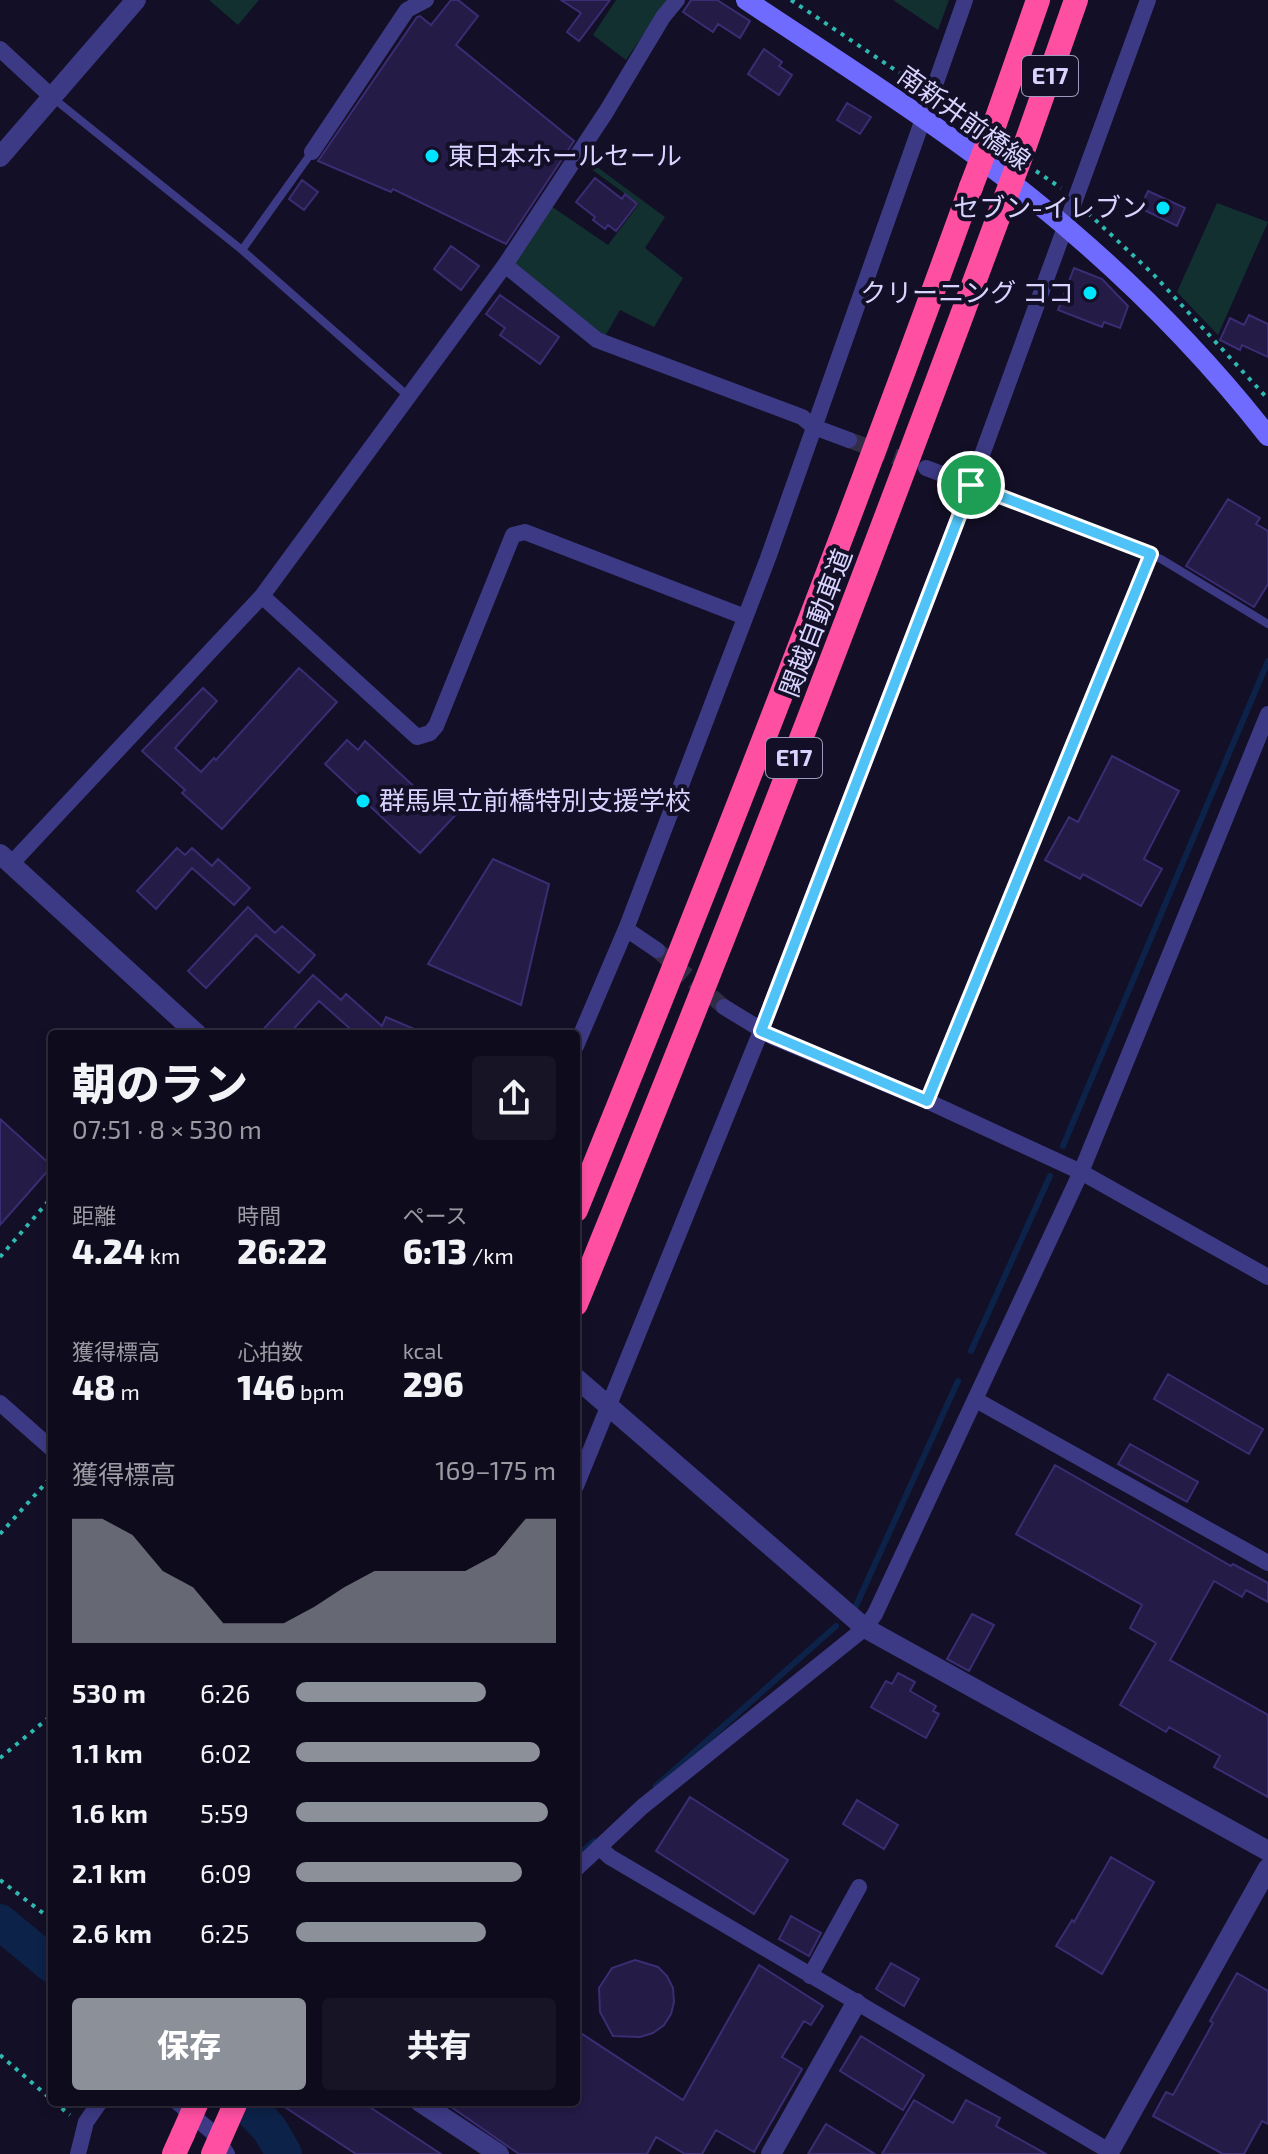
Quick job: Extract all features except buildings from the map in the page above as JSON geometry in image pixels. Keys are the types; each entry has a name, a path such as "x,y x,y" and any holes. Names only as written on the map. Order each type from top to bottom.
{"highway":[{"name":"関越自動車道","path":"580,1200 827,574 1038,0"},
{"name":"関越自動車道","path":"580,1294 716,959 860,587 1023,151 1076,0"},
{"path":"179,2144 195,2106"},
{"path":"213,2154 234,2106"}],"main road":[{"name":"南新井前橋線","path":"746,0 922,118 1030,197 1159,315 1225,384 1268,436"}],"street":[{"path":"0,157 136,0"},
{"path":"312,152 407,10 426,0"},
{"path":"193,1030 6,859 262,596 505,265 677,0"},
{"path":"580,1037 626,929 745,617 965,0"},
{"path":"580,1476 761,1031 971,485 1148,0"},
{"path":"0,49 52,97"},
{"path":"505,265 597,340 802,417 814,427 849,440"},
{"path":"926,468 971,485"},
{"path":"262,596 417,737 430,733 436,726 513,535 518,532 525,532 745,617"},
{"path":"580,1865 642,1807 865,1628 875,1614 1081,1172 1268,714"},
{"path":"626,929 657,950"},
{"path":"724,1007 761,1031 927,1101 1081,1172 1268,1277"},
{"path":"580,1382 865,1628 1268,1851"},
{"path":"976,1400 1268,1563"},
{"path":"0,1403 48,1445"},
{"path":"599,1847 610,1857 1111,2153 1268,1868"},
{"path":"810,1976 859,1887"},
{"path":"771,2154 856,2003"},
{"path":"78,2154 86,2122 97,2106"},
{"path":"182,2106 212,2132 227,2154"},
{"path":"426,2106 499,2154"}],"lane":[{"path":"52,97 242,250 408,396"},
{"path":"242,250 312,152"},
{"path":"971,485 1151,554 1268,624"},
{"path":"927,1101 1151,554"}],"path":[{"path":"0,1257 48,1202"},
{"path":"0,1534 48,1480"},
{"path":"0,1758 48,1718"},
{"path":"0,1880 48,1917"},
{"path":"0,2055 48,2097"}],"green space":[{"path":"209,0 259,0 238,25"},
{"path":"616,0 667,0 626,60 593,35"},
{"path":"893,0 949,0 938,30"},
{"path":"589,161 665,217 645,248 683,278 654,327 620,310 604,338 512,266 551,206 608,245 639,204 587,166"},
{"path":"1217,203 1268,222 1218,335 1177,292"}],"waterway":[{"path":"1063,1146 1268,661"},
{"path":"971,1351 1050,1176"},
{"path":"855,1608 958,1381"},
{"path":"656,1786 836,1626"},
{"path":"580,1853 594,1841"},
{"path":"0,1922 48,1962"},
{"path":"248,2106 269,2128 284,2154"}],"tunnel":[{"path":"849,440 913,463"},
{"path":"657,950 724,1007"}],"place":[{"name":"東日本ホールセール","path":"432,156"},
{"name":"セブン-イレブン","path":"1163,208"},
{"name":"クリーニング ココ","path":"1090,293"},
{"name":"群馬県立前橋特別支援学校","path":"363,801"}],"route":[{"path":"971,485 1151,554 927,1101 761,1031 971,485"}]}
